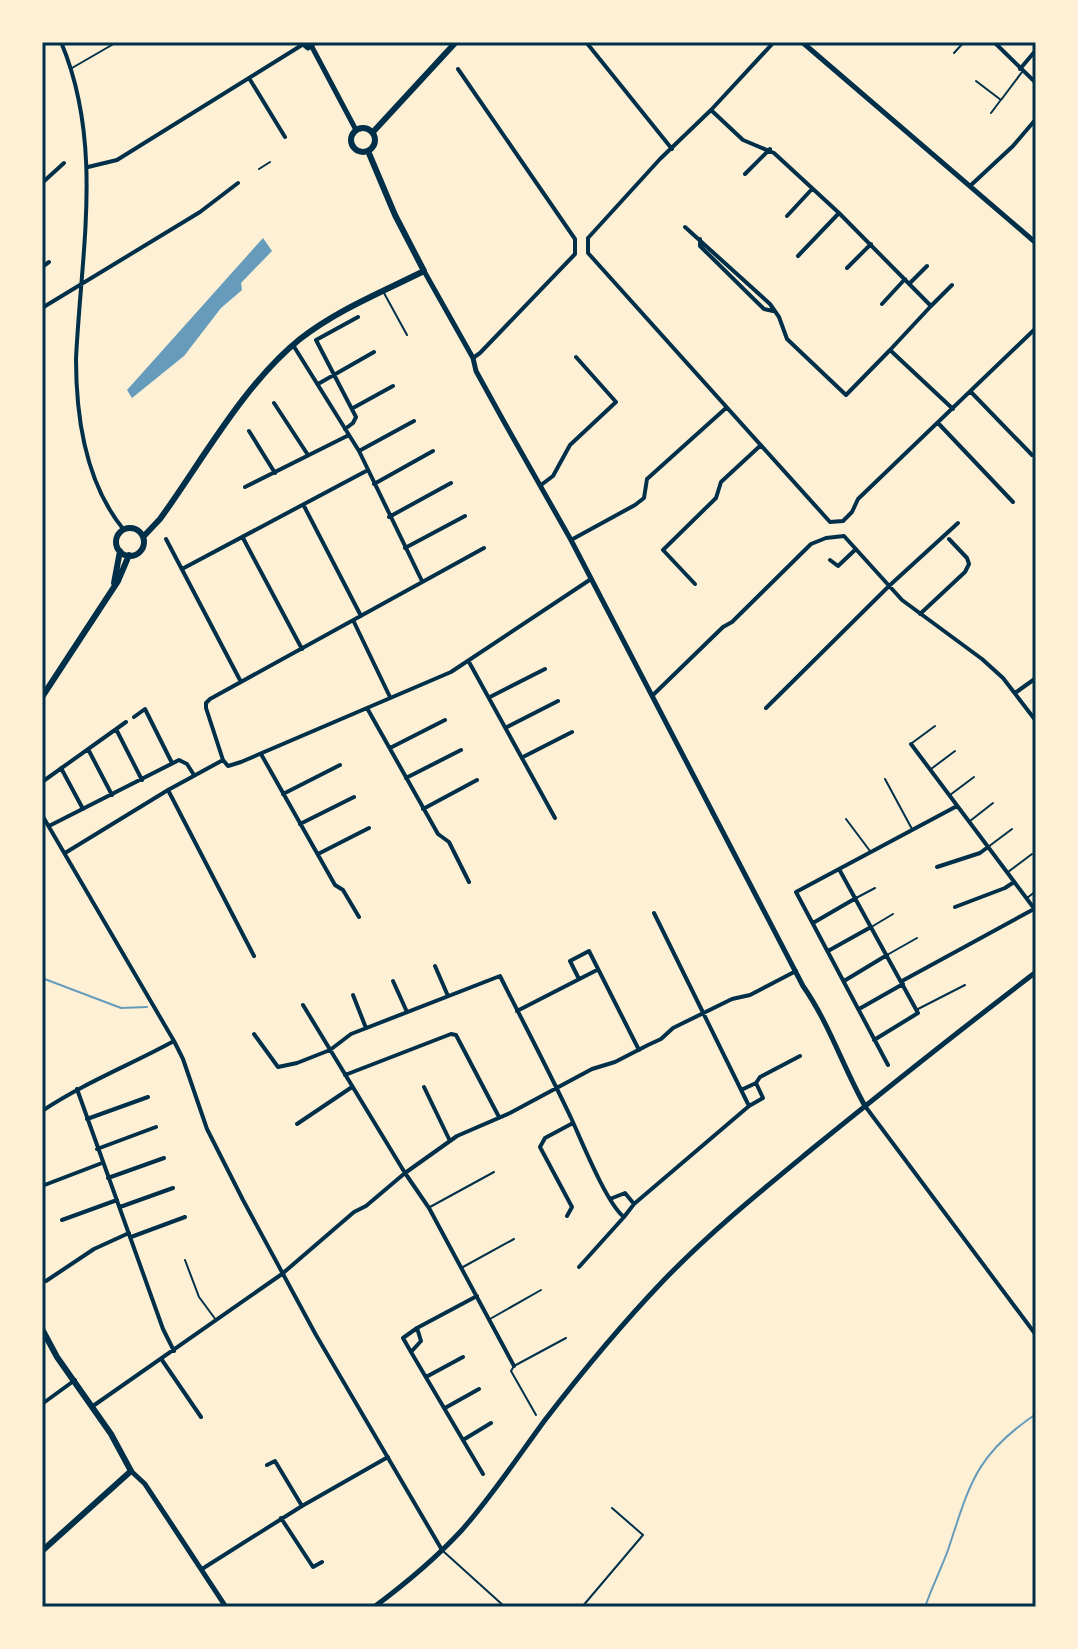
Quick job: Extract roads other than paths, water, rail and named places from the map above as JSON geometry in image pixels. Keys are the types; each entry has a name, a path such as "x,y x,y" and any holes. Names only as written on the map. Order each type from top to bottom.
{"main road":[{"path":"373,132 456,42"},
{"path":"368,151 358,151 351,140 356,130 365,128 373,132"},
{"path":"368,151 375,141 373,132"},
{"path":"143,537 165,512 252,389 293,345 337,315 424,271 395,215 368,151"},
{"path":"112,589 120,551 117,542 124,530 136,530 143,537 144,545 140,552 129,555 120,551"},
{"path":"42,697 122,574 129,555"},
{"path":"42,1329 57,1357 124,1455 131,1471 42,1551"}],"street":[{"path":"61,42 84,120 88,167 76,370 82,421 98,491 124,530"},
{"path":"586,42 672,149"},
{"path":"774,42 588,238 588,253 830,522 843,521 858,499 1036,328"},
{"path":"802,42 1036,243"},
{"path":"994,42 1036,83"},
{"path":"88,167 117,160 302,43 313,44 356,130"},
{"path":"811,50 817,43"},
{"path":"1021,70 1036,50"},
{"path":"458,69 575,239 575,254 473,358"},
{"path":"249,78 285,137"},
{"path":"711,110 743,140 770,149 871,244 931,306"},
{"path":"970,186 1013,146 1036,119"},
{"path":"745,174 770,149"},
{"path":"42,183 64,163"},
{"path":"42,308 200,212 238,183"},
{"path":"787,216 812,189"},
{"path":"798,256 839,213"},
{"path":"685,227 760,294 779,317 787,339 846,395 952,285"},
{"path":"847,268 871,244"},
{"path":"42,267 49,262"},
{"path":"882,304 927,266"},
{"path":"424,271 653,695 822,1016 865,1106 1036,1335"},
{"path":"345,429 355,420 353,408 316,340 358,317"},
{"path":"1028,336 1036,343"},
{"path":"293,345 359,451 422,581"},
{"path":"890,350 953,409"},
{"path":"318,384 374,352"},
{"path":"541,485 553,476 570,445 616,402 576,357"},
{"path":"353,408 393,386"},
{"path":"971,392 1032,455"},
{"path":"274,403 308,455"},
{"path":"571,540 644,498 647,479 726,408"},
{"path":"359,451 414,421"},
{"path":"938,423 1013,502"},
{"path":"249,431 275,473"},
{"path":"245,487 349,435"},
{"path":"695,584 663,550 716,498 721,482 761,445"},
{"path":"374,484 433,451"},
{"path":"182,569 368,470"},
{"path":"389,517 451,483"},
{"path":"304,506 361,616"},
{"path":"405,548 465,516"},
{"path":"766,708 889,586 958,523"},
{"path":"653,695 811,544 844,536 889,586 920,614 982,659 1015,693 1036,721"},
{"path":"243,538 302,649"},
{"path":"166,539 241,682"},
{"path":"920,614 965,572 969,564 949,539"},
{"path":"484,548 206,703 223,760 231,766 469,662 591,579"},
{"path":"830,560 838,566 856,549"},
{"path":"353,620 391,698"},
{"path":"469,662 555,818"},
{"path":"490,697 545,669"},
{"path":"1015,693 1036,678"},
{"path":"506,727 558,701"},
{"path":"367,708 438,834 449,842 469,882"},
{"path":"134,717 145,709 172,763"},
{"path":"389,748 445,720"},
{"path":"42,782 126,722"},
{"path":"116,729 142,780"},
{"path":"523,757 572,732"},
{"path":"859,1009 902,982 1035,910 911,744"},
{"path":"88,749 112,795"},
{"path":"406,778 461,750"},
{"path":"261,754 335,885 343,890 359,917"},
{"path":"65,853 223,760"},
{"path":"49,826 172,763 184,761 194,775"},
{"path":"283,794 340,765"},
{"path":"61,768 83,809"},
{"path":"423,809 477,780"},
{"path":"168,790 254,956"},
{"path":"300,824 354,797"},
{"path":"888,1065 796,892 957,806"},
{"path":"42,815 174,1041 207,1129 282,1274 442,1550"},
{"path":"317,854 369,828"},
{"path":"937,867 980,853 988,847"},
{"path":"839,869 918,1013 874,1040"},
{"path":"955,907 1014,882"},
{"path":"813,923 856,898"},
{"path":"654,913 749,1106"},
{"path":"828,951 871,927"},
{"path":"579,979 570,961 589,951 639,1050"},
{"path":"843,981 887,955"},
{"path":"435,966 448,996"},
{"path":"517,1011 598,969"},
{"path":"93,1406 282,1274 345,1219 450,1141 592,1069 615,1062 661,1039 673,1028 732,999 750,995 796,971"},
{"path":"374,1607 442,1550 492,1494 593,1361 665,1279 717,1228 865,1106 1036,972"},
{"path":"254,1034 278,1067 297,1063 330,1050 351,1034 500,976 610,1199 624,1217"},
{"path":"393,981 407,1012"},
{"path":"353,995 366,1028"},
{"path":"303,1005 429,1208 514,1366"},
{"path":"345,1075 451,1034 456,1035 499,1117"},
{"path":"42,1111 77,1089 131,1065 174,1041"},
{"path":"741,1090 800,1056"},
{"path":"579,1267 634,1204 749,1106 763,1098 756,1083"},
{"path":"297,1124 352,1087"},
{"path":"424,1087 450,1141"},
{"path":"77,1089 163,1329 174,1351"},
{"path":"87,1119 148,1097"},
{"path":"567,1216 572,1207 540,1147 545,1138 573,1123"},
{"path":"97,1149 156,1127"},
{"path":"108,1178 164,1158"},
{"path":"42,1186 102,1163"},
{"path":"120,1207 173,1188"},
{"path":"610,1199 625,1193 634,1204"},
{"path":"62,1220 117,1200"},
{"path":"46,1281 94,1249 185,1217"},
{"path":"477,1296 403,1338 483,1474"},
{"path":"411,1352 421,1341 417,1328"},
{"path":"426,1377 463,1357"},
{"path":"162,1360 201,1417"},
{"path":"42,1404 75,1380"},
{"path":"445,1408 479,1389"},
{"path":"463,1440 491,1423"},
{"path":"202,1569 281,1518 388,1457"},
{"path":"267,1465 275,1461 302,1506"},
{"path":"131,1471 145,1484 226,1607"},
{"path":"281,1518 313,1567 322,1562"}],"lane":[{"path":"71,69 117,42"},
{"path":"954,53 964,42"},
{"path":"991,113 1021,70"},
{"path":"976,81 1001,100"},
{"path":"259,169 270,162"},
{"path":"384,292 407,335"},
{"path":"911,744 935,726"},
{"path":"930,770 955,751"},
{"path":"949,795 974,777"},
{"path":"885,779 912,830"},
{"path":"969,821 993,803"},
{"path":"846,819 871,852"},
{"path":"988,847 1012,829"},
{"path":"1007,872 1032,854"},
{"path":"856,898 875,888"},
{"path":"1026,898 1036,891"},
{"path":"871,927 893,914"},
{"path":"887,955 917,938"},
{"path":"917,1010 965,985"},
{"path":"429,1208 494,1172"},
{"path":"462,1268 514,1239"},
{"path":"185,1260 199,1297 217,1321"},
{"path":"489,1319 541,1290"},
{"path":"536,1415 511,1371 514,1366 566,1338"},
{"path":"582,1607 643,1535 612,1508"},
{"path":"442,1550 505,1607"}],"water":[{"path":"263,238 272,251 241,283 242,290 221,308 184,356 132,398 127,390"}],"waterway":[{"path":"42,978 121,1008 147,1007"},
{"path":"925,1607 977,1473 1000,1443 1036,1414"}]}
